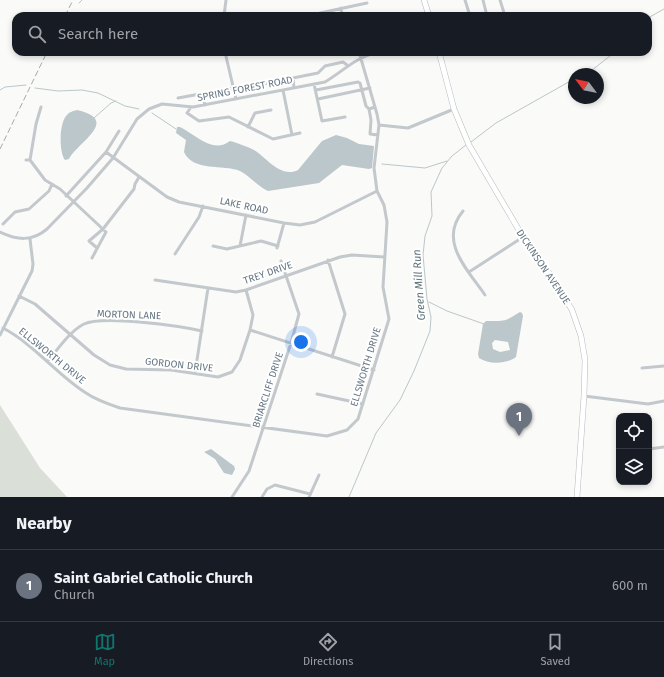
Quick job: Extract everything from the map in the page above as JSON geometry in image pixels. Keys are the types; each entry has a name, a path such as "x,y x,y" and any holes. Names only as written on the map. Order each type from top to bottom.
{"main road":[{"path":"424,0 428,12"},
{"name":"DICKINSON AVENUE","path":"440,56 454,109 469,144 483,171 523,237 552,277 572,310 580,336 585,360 578,497"}],"street":[{"path":"224,12 226,0"},
{"path":"466,0 469,12"},
{"path":"483,0 486,12"},
{"path":"500,0 504,12"},
{"path":"324,12 367,3"},
{"path":"341,8 342,12"},
{"path":"226,56 236,99"},
{"name":"SPRING FOREST ROAD","path":"30,239 40,235 73,203 113,158 137,119 149,109 162,104 191,107 205,105 325,82 337,75 347,65 367,56"},
{"name":"ELLSWORTH DRIVE","path":"3,328 23,340 85,393 105,403 120,408 327,436 338,434 347,430 358,419 389,319 383,286 387,222 384,205 377,191 374,168 379,126 361,58"},
{"path":"178,98 318,73 324,66 344,62 347,65"},
{"path":"293,78 294,88"},
{"path":"316,90 358,82 360,83 366,106 369,108 371,120 370,134 378,135"},
{"path":"314,84 322,121 345,117"},
{"path":"318,99 370,88"},
{"path":"283,90 292,135"},
{"path":"202,94 205,105"},
{"path":"41,107 28,160 45,180 60,189 73,203 106,232 92,258"},
{"path":"191,107 188,113 199,121 226,116 273,139 300,133"},
{"path":"369,108 375,107"},
{"path":"379,126 408,128 454,109"},
{"path":"248,127 255,113 270,110"},
{"path":"66,196 106,152 119,130"},
{"name":"LAKE ROAD","path":"106,152 167,197 179,202 284,223 300,225 315,222 377,191"},
{"path":"97,248 89,241 103,229 134,189 139,177"},
{"path":"3,224 15,212 29,209 49,191 52,184"},
{"path":"175,254 199,217 203,206"},
{"path":"463,211 456,222 452,234 453,247 485,295"},
{"path":"240,246 246,215"},
{"path":"213,246 227,249 261,241 278,247 284,223"},
{"path":"0,232 19,239 30,239 33,264 32,271 0,335"},
{"path":"469,272 523,237"},
{"name":"TREY DRIVE","path":"155,280 236,292 246,290 328,260 352,255 384,256"},
{"path":"328,260 345,314 332,357"},
{"name":"BRIARCLIFF DRIVE","path":"232,497 249,471 299,314 281,261"},
{"path":"195,373 208,288"},
{"name":"GORDON DRIVE","path":"19,296 35,304 98,358 118,368 155,368 218,377 232,372 240,360 250,330 253,315 246,290"},
{"name":"MORTON LANE","path":"48,361 71,335 86,323 101,321 173,325 202,331"},
{"path":"250,330 374,370"},
{"path":"642,368 664,366"},
{"path":"317,394 363,404"},
{"path":"584,396 648,404 664,401"},
{"path":"652,449 664,447"},
{"path":"262,497 266,489 275,484 309,496 319,475"}],"shaded area":[{"path":"77,110 90,114 96,119 96,125 93,132 87,139 69,159 65,160 61,145 62,126 67,115"},
{"path":"177,127 180,127 211,144 224,144 230,141 248,147 276,167 286,172 298,170 322,141 336,135 347,138 359,144 374,146 372,168 369,169 342,165 319,183 268,191 240,171 201,165 188,158 184,152 186,140 176,133"},
{"path":"520,312 523,316 516,357 508,361 498,363 488,362 479,358 478,354 483,324 486,321 504,320","holes":["495,340 508,342 510,350 500,352 493,349 492,343"]},
{"path":"0,405 40,468 67,497 0,497"},
{"path":"211,449 234,466 235,469 232,475 224,473 215,459 204,452"}],"waterway":[{"path":"79,3 82,0"},
{"name":"Green Mill Run","path":"652,16 664,9"},
{"name":"Green Mill Run","path":"595,68 610,56"},
{"name":"Green Mill Run","path":"471,142 496,123 568,82"},
{"path":"0,90 5,87 26,85"},
{"path":"35,88 58,91 82,90 98,93 125,106 139,109"},
{"path":"94,118 111,103 116,101"},
{"path":"152,113 176,129"},
{"name":"Green Mill Run","path":"349,497 376,433 400,400 414,371 430,331 431,317 427,299 423,255 425,236 432,216 431,192 442,168 452,156 466,145"},
{"path":"382,164 425,168 447,161"},
{"path":"429,302 447,311 484,324"}],"railway":[{"path":"67,12 73,0"},
{"path":"0,149 45,56"}],"place":[{"name":"Saint Gabriel Catholic Church","path":"519,436"}]}
